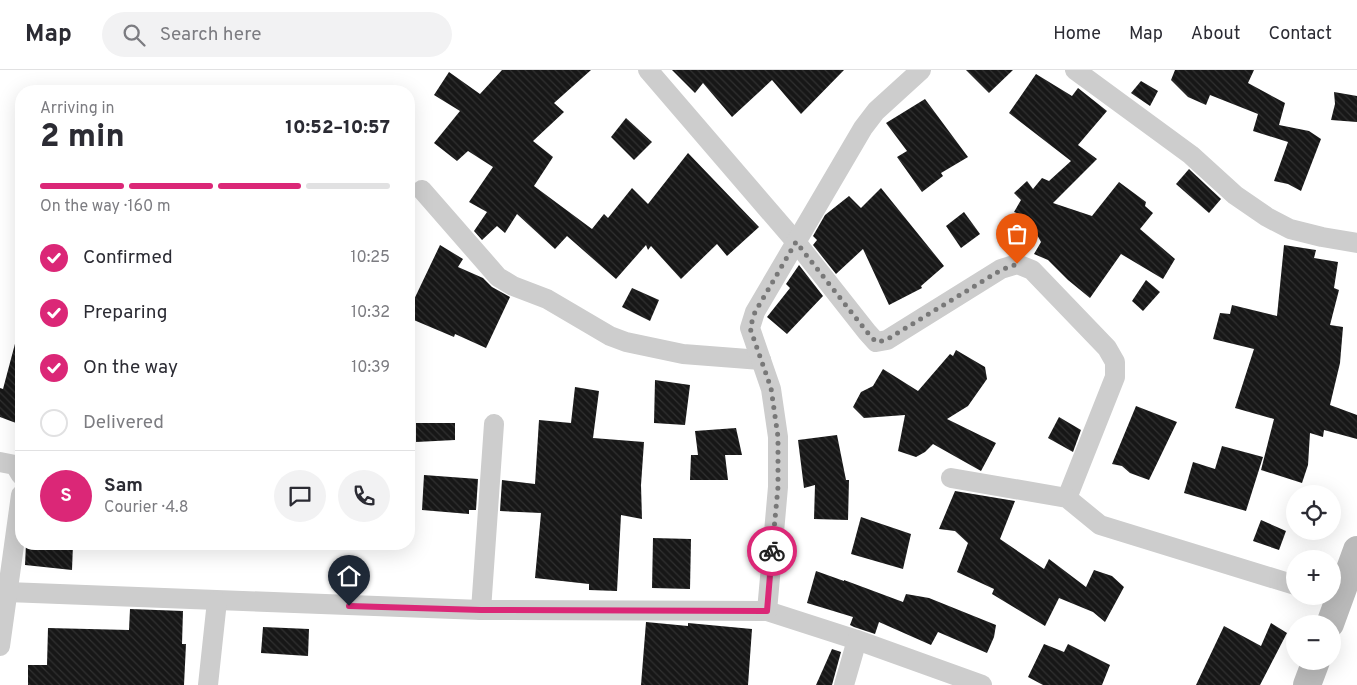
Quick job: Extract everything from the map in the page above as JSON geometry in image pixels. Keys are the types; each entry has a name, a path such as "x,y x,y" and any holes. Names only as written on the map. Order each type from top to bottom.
{"main road":[{"path":"1333,606 1357,550"},
{"path":"1307,685 1313,670"}],"street":[{"path":"648,70 796,242 876,342 886,340 1001,270 1017,264 1032,270 1107,348 1114,362 1114,377 1066,498"},
{"path":"767,611 778,487 778,437 771,388 750,328 755,312 863,128 876,111 921,70"},
{"path":"1075,70 1192,155 1235,195 1267,217 1290,229 1357,243"},
{"path":"422,190 498,278 547,299 610,336 626,342 683,354 761,360"},
{"path":"481,610 494,424"},
{"path":"0,462 15,466"},
{"path":"950,478 1066,498 1100,525 1286,582"},
{"path":"0,646 15,540"},
{"path":"8,592 481,610 767,611 857,640 982,685"},
{"path":"208,685 217,601"},
{"path":"844,685 857,640"}],"building":[{"path":"502,70 591,70 554,103 564,112 533,141 553,157 534,186 592,229 604,214 608,218 632,188 648,204 688,153 759,227 727,256 717,244 681,279 651,246 648,250 646,245 616,279 567,236 555,249 517,214 505,233 497,226 482,240 474,231 487,212 469,202 493,167 468,151 457,161 434,143 460,111 434,95 449,72 480,94"},
{"path":"672,70 844,70 801,114 772,80 732,117 703,83 695,93"},
{"path":"966,70 1013,70 989,93"},
{"path":"1175,70 1254,70 1248,83 1285,103 1279,125 1309,131 1321,139 1301,191 1288,184 1274,181 1288,142 1253,131 1258,114 1210,95 1206,105 1188,97 1171,80"},
{"path":"1036,74 1072,96 1078,88 1107,111 1078,145 1097,159 1053,203 1092,216 1119,182 1146,202 1145,206 1153,213 1140,229 1175,259 1163,279 1121,254 1090,298 1048,260 1034,254 1041,242 1027,217 1014,212 1021,200 1014,193 1027,181 1033,189 1042,178 1049,181 1071,161 1009,113"},
{"path":"1141,81 1158,91 1150,106 1131,93"},
{"path":"1334,92 1357,96 1357,122 1331,120 1335,104"},
{"path":"925,99 968,157 941,173 943,176 922,192 897,157 907,151 886,123"},
{"path":"626,118 652,142 634,160 611,137"},
{"path":"1189,169 1221,199 1209,213 1176,184"},
{"path":"881,188 944,266 921,286 922,288 889,305 863,249 836,274 813,245 817,240 813,236 825,215 849,196 861,208"},
{"path":"964,212 980,234 961,248 946,226"},
{"path":"440,245 463,259 458,267 483,278 492,287 510,297 486,348 455,334 454,337 415,321 415,297"},
{"path":"1284,245 1316,250 1314,258 1338,262 1334,288 1339,290 1330,325 1343,327 1340,363 1330,405 1357,415 1357,439 1324,430 1323,437 1310,433 1308,465 1302,483 1261,470 1274,419 1235,408 1254,349 1213,339 1220,313 1230,314 1232,305 1277,316"},
{"path":"799,265 823,296 787,334 767,317 790,288 786,284"},
{"path":"1146,280 1160,292 1143,311 1132,301"},
{"path":"632,288 659,300 650,321 622,307"},
{"path":"15,344 15,423 0,417 0,388 3,389"},
{"path":"956,350 985,367 987,379 968,406 947,419 996,443 981,471 933,444 916,457 898,451 905,415 864,418 853,407 861,392 873,386 883,369 918,391 950,354 953,356"},
{"path":"655,380 690,385 685,425 654,423"},
{"path":"575,387 599,391 593,438 644,442 641,485 642,519 621,515 617,591 589,590 589,584 535,578 541,513 500,511 502,480 535,484 539,420 571,423"},
{"path":"1136,406 1177,422 1149,480 1130,473 1122,466 1112,464"},
{"path":"1059,417 1081,430 1073,452 1048,438"},
{"path":"416,423 455,423 455,440 416,442"},
{"path":"736,428 742,455 725,455 728,480 690,480 691,455 698,455 695,431"},
{"path":"837,435 846,480 849,480 848,520 814,519 815,485 804,488 798,440"},
{"path":"1222,446 1263,457 1246,511 1184,493 1193,462 1215,469"},
{"path":"424,475 478,479 476,510 469,510 469,514 422,510"},
{"path":"955,491 1015,501 1000,539 1044,569 1049,559 1086,587 1094,570 1112,576 1124,587 1105,622 1093,612 1059,598 1045,626 992,594 994,589 957,572 968,543 955,531 939,529"},
{"path":"861,517 911,534 903,569 851,554"},
{"path":"1261,520 1286,531 1279,550 1253,541"},
{"path":"653,538 691,539 690,589 652,588"},
{"path":"26,550 73,550 72,570 25,565"},
{"path":"816,571 903,602 906,594 929,598 996,625 994,637 987,653 938,632 931,645 879,622 875,634 854,627 850,625 853,617 807,603"},
{"path":"130,609 183,611 182,644 186,644 184,685 28,685 28,665 47,665 48,628 129,630"},
{"path":"646,622 688,626 688,623 752,629 748,685 641,685"},
{"path":"1271,623 1286,632 1260,685 1196,685 1224,626 1261,646"},
{"path":"263,627 309,629 308,656 261,653"},
{"path":"1044,644 1064,652 1068,644 1110,665 1102,685 1043,685 1028,677"},
{"path":"832,649 841,652 832,685 816,685"}],"way so far":[{"path":"772,551 778,487 778,437 771,388 750,328 755,312 796,242 876,342 886,340 1001,270 1017,264"}],"route":[{"path":"349,606 481,610 767,611 772,551"}]}
